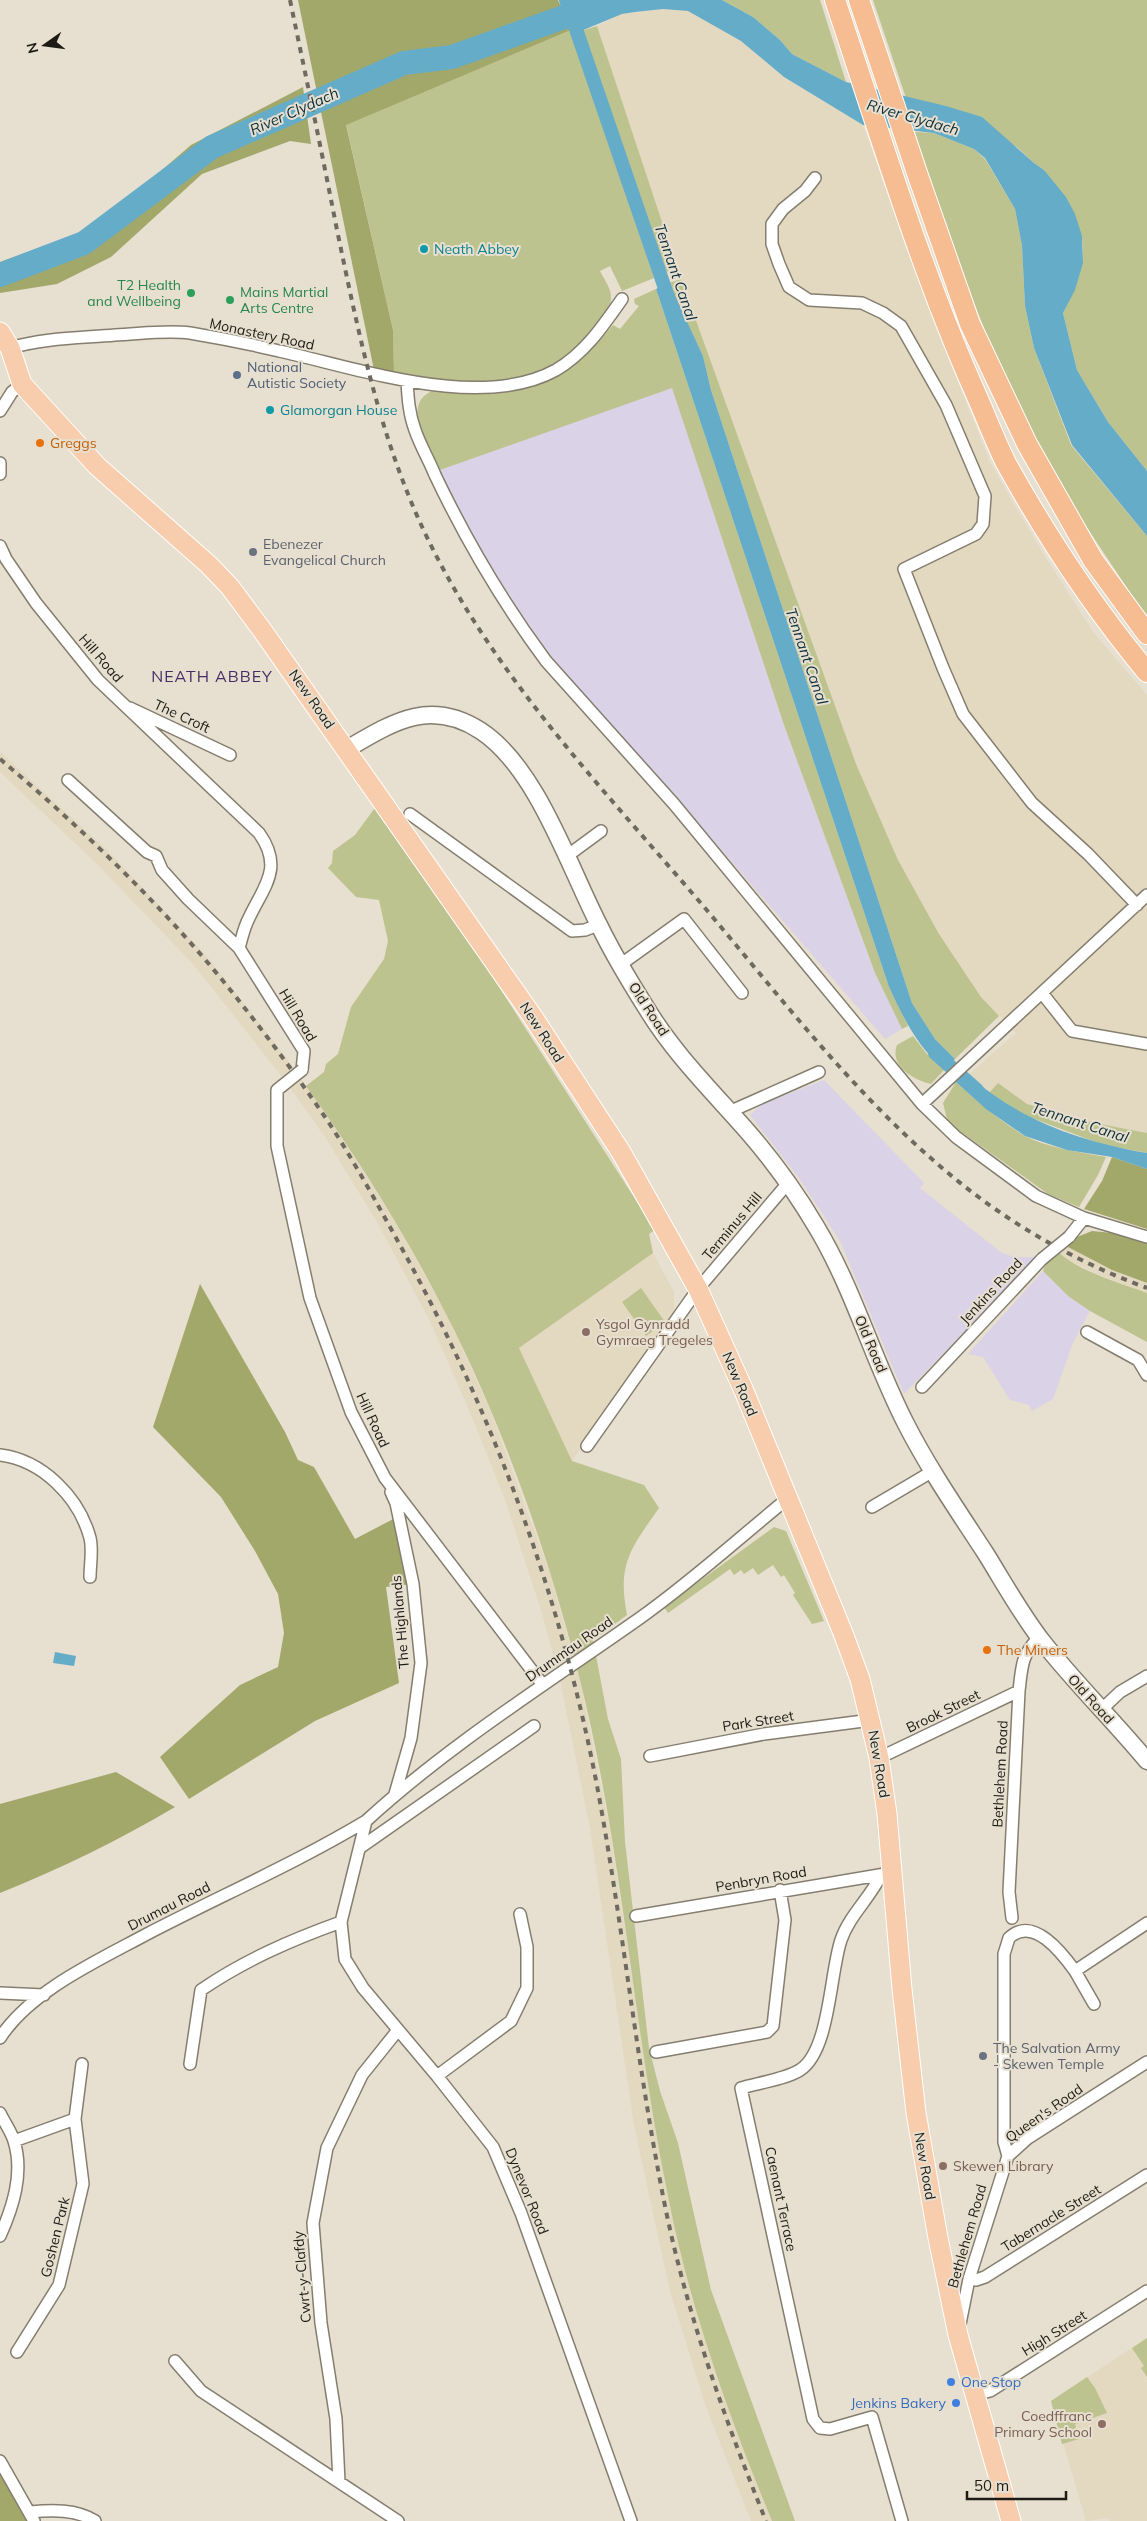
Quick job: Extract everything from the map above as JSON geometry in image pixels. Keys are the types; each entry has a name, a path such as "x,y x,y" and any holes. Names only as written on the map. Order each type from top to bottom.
{"highway":[{"path":"835,0 892,172 949,333 1006,461 1066,565 1117,635 1147,672"},
{"path":"860,0 917,174 970,324 1027,444 1093,560 1147,634"}],"main road":[{"name":"New Road","path":"0,332 10,348 22,384 97,466 209,565 230,587 347,749 533,1017 620,1152 698,1289 744,1392 843,1633 860,1679 871,1720 879,1758 887,1814 886,1874 916,2114 938,2238 958,2335 1012,2521"},
{"name":"Old Road","path":"347,749 391,723 418,715 446,716 472,726 484,733 504,750 522,774 567,856 598,925 650,1014 689,1067 749,1133 788,1183 818,1229 843,1278 905,1422 933,1471 1039,1637 1100,1710 1147,1761"}],"street":[{"path":"815,178 805,191 782,208 772,224 772,244 789,287 809,300 862,303 883,313 901,326 946,404 985,496 983,524 976,534 904,568 946,676 963,714 1032,803 1088,854 1137,905"},
{"name":"Monastery Road","path":"10,348 22,344 79,338 167,332 188,333 270,349 407,382 483,388 514,385 555,370 579,354 622,299"},
{"path":"407,382 408,406 415,431 443,490 466,536 531,641 546,661 674,804 922,1104 956,1137 1036,1196 1084,1218 1147,1237"},
{"path":"0,411 12,392 22,384"},
{"path":"0,463 0,474"},
{"name":"Hill Road","path":"0,546 6,559 36,603 98,680 259,832 268,845 271,857 269,882 248,920 239,948 304,1051 302,1070 277,1090 277,1146 310,1298 351,1412 385,1478 542,1684"},
{"name":"The Croft","path":"122,704 230,755"},
{"path":"68,780 148,852 156,856 162,870 188,899 239,948"},
{"path":"410,814 572,931 585,930 598,925"},
{"path":"567,856 602,831"},
{"path":"922,1104 1147,895"},
{"path":"620,965 684,919 742,993"},
{"path":"1042,993 1072,1031 1147,1044"},
{"path":"729,1112 819,1072"},
{"name":"Terminus Hill","path":"587,1446 698,1289 788,1183"},
{"name":"Jenkins Road","path":"922,1387 1042,1259 1069,1237 1084,1218"},
{"path":"1087,1332 1138,1360 1147,1375"},
{"path":"0,1454 18,1457 50,1474 74,1504 90,1539 90,1577"},
{"path":"872,1507 933,1471"},
{"name":"The Highlands","path":"385,1478 396,1503 413,1584 421,1663 411,1738 395,1794"},
{"name":"Drummau Road","path":"366,1821 395,1794 542,1684 642,1617 787,1499"},
{"name":"Bethlehem Road","path":"1012,1918 1009,1892 1019,1691 1022,1661 1026,1650 1039,1637"},
{"path":"1100,1710 1120,1692 1147,1676"},
{"name":"Brook Street","path":"879,1758 1019,1691"},
{"name":"Park Street","path":"650,1756 764,1734 871,1720"},
{"path":"361,1846 534,1726"},
{"name":"Dynevor Road","path":"366,1821 341,1922 345,1959 363,1988 437,2076 493,2147 521,2213 631,2521"},
{"name":"Drumau Road","path":"0,2038 8,2026 44,1995 96,1962 366,1821"},
{"name":"Penbryn Road","path":"636,1916 780,1890 886,1874"},
{"name":"Caenant Terrace","path":"886,1874 846,1928 840,1941 831,1994 819,2042 810,2060 800,2070 741,2088 813,2419 820,2428 830,2429 872,2418 902,2521"},
{"path":"656,2052 767,2032 773,2026 785,1920 780,1890"},
{"path":"437,2076 511,2021 526,1988 527,1947 520,1914"},
{"path":"190,2064 201,1990 226,1973 286,1942 341,1922"},
{"path":"1094,2004 1074,1971 1147,1923"},
{"name":"Bethlehem Road","path":"958,2335 968,2279 1008,2156 1004,2142 1004,1954 1009,1938 1021,1931 1044,1938 1057,1947 1074,1971"},
{"path":"0,1993 44,1995"},
{"name":"Cwrt-y-Clafdy","path":"339,2482 336,2419 321,2323 313,2223 327,2148 362,2075 398,2030"},
{"name":"Queen's Road","path":"1008,2156 1028,2138 1147,2062"},
{"name":"Goshen Park","path":"17,2352 59,2285 83,2184 75,2119 82,2064"},
{"path":"0,2113 14,2141 18,2174 12,2210 0,2236"},
{"path":"14,2141 75,2119"},
{"name":"Tabernacle Street","path":"968,2279 976,2280 985,2277 1147,2176"},
{"name":"High Street","path":"974,2395 990,2391 1147,2291"},
{"path":"174,2361 202,2391 398,2521"},
{"path":"0,2461 32,2517 56,2509 95,2521"}],"shaded area":[{"path":"663,9 688,11 706,19 741,41 784,77 863,125 930,312 990,462 1039,547 1093,632 1147,695 1147,1133 1095,1123 1027,1104 998,1083 989,1093 968,1075 1016,1033 981,997 939,934 898,860 856,764 691,309 597,26 622,14"},
{"path":"672,387 784,725 875,973 902,1029 885,1039 673,794 548,655 489,563 437,471"},
{"path":"0,752 107,850 205,954 279,1048 337,1129 391,1215 447,1315 490,1410 549,1571 580,1680 609,1826 655,2126 669,2202 699,2322 720,2386 772,2521 751,2521 706,2407 670,2291 634,2125 590,1828 561,1685 542,1613 504,1497 472,1417 430,1321 377,1222 325,1137 286,1082 194,965 97,864 0,772"},
{"path":"824,1080 924,1183 920,1188 1002,1253 1014,1257 1036,1257 904,1394 840,1241 799,1178 750,1115 762,1104"},
{"path":"649,1233 653,1253 674,1292 674,1315 572,1461 519,1348"},
{"path":"1066,1246 1112,1270 1147,1283 1147,1293 1097,1274 1067,1259 1059,1253"},
{"path":"1043,1271 1068,1296 1090,1311 1073,1343 1053,1399 1032,1411 1029,1405 1010,1400 983,1357 968,1354"},
{"name":"Coedffranc Primary School","path":"1147,2338 1147,2521 1110,2521 1108,2518 1086,2521 1051,2401"}],"green space":[{"path":"298,0 558,0 571,30 346,125 393,330 394,372 374,370"},
{"path":"722,0 820,0 846,82 792,54 780,40 753,17"},
{"path":"873,0 1147,0 1147,471 1108,422 1077,370 1063,313 1078,277 1083,248 1080,232 1065,205 1044,170 1017,147 946,106 906,98"},
{"path":"597,26 677,267 664,273 581,31"},
{"path":"571,30 654,278 622,291 610,266 600,271 609,288 611,298 611,304 603,320 571,354 549,368 525,377 500,382 447,381 394,372 393,330 346,124"},
{"path":"303,87 311,144 290,141 202,174 111,257 57,284 0,293 0,262 96,227 191,145"},
{"path":"915,132 934,133 974,149 985,159 1015,209 1022,246 1025,306 1034,348 1071,445 1147,536 1147,618 1080,517 1007,387 956,257"},
{"path":"681,279 856,764 898,860 939,934 981,997 999,1016 955,1059 935,1039 912,1003 711,390 703,356 671,290 669,283"},
{"path":"656,289 889,987 908,1026 902,1029 875,973 784,725 672,388 437,471 419,427 417,415 419,404 424,396 435,390 482,394 516,391 548,380 562,372 588,351 613,325 620,329 639,306 635,304 634,299"},
{"path":"377,805 436,889 655,1230 649,1234 653,1253 519,1348 572,1461 644,1485 659,1508 634,1546 625,1569 624,1597 627,1615 593,1640 608,1719 621,1759 625,1842 649,2048 660,2091 678,2143 711,2290 795,2521 772,2521 726,2403 688,2283 669,2201 657,2136 618,1874 595,1744 568,1634 523,1493 487,1401 446,1314 415,1255 381,1197 306,1086 324,1072 326,1064 338,1054 351,1007 384,959 388,941 379,900 356,897 328,868 332,863 333,851 355,835"},
{"path":"913,1036 926,1053 944,1070 931,1084 917,1079 905,1071 897,1059 895,1053 897,1045"},
{"path":"956,1082 988,1110 1023,1135 1053,1146 1106,1157 1098,1175 1079,1207 1048,1194 953,1126 947,1119 943,1103"},
{"path":"998,1083 1027,1104 1095,1123 1147,1133 1147,1153 1101,1144 1024,1115 989,1093"},
{"path":"1112,1157 1147,1169 1147,1229 1084,1209 1102,1181"},
{"path":"1092,1231 1113,1233 1147,1244 1147,1283 1112,1270 1066,1246 1077,1237"},
{"path":"1059,1253 1090,1272 1147,1293 1147,1342 1090,1311 1068,1296 1043,1271 1046,1263"},
{"path":"200,1284 285,1432 298,1460 314,1467 355,1539 399,1516 413,1584 386,1587 399,1683 315,1721 189,1799 160,1757 240,1685 278,1667 284,1633 278,1594 255,1551 221,1497 153,1427"},
{"path":"641,1288 665,1322 646,1336 622,1302"},
{"path":"774,1527 786,1531 824,1621 812,1624 793,1595 795,1593 784,1575 781,1577 773,1565 758,1575 753,1568 744,1574 741,1570 734,1575 730,1569 668,1613 664,1607"},
{"path":"116,1772 175,1807 89,1853 0,1893 0,1804"},
{"path":"1147,2338 1147,2377 1141,2368 1144,2366 1132,2348"},
{"path":"1087,2377 1095,2388 1107,2413 1075,2424 1079,2439 1062,2444 1051,2401"},
{"path":"0,2461 34,2521 0,2521"}],"water":[{"path":"570,0 722,0 753,17 780,40 792,54 846,82 946,106 982,117 1044,170 1066,197 1075,214 1082,236 1083,263 1075,290 1063,313 1077,370 1108,422 1147,471 1147,536 1072,445 1034,348 1025,306 1022,246 1015,209 985,158 974,149 934,133 863,125 784,77 741,41 688,11 663,9 622,14 581,31"},
{"path":"669,283 703,356 711,390 912,1003 935,1039 955,1059 944,1070 926,1051 912,1032 889,987 656,289"},
{"path":"968,1075 1009,1105 1052,1127 1098,1142 1147,1153 1147,1169 1112,1157 1067,1150 1025,1136 986,1109 956,1082"},
{"path":"55,1652 76,1656 74,1666 53,1663"}],"waterway":[{"name":"Tennant Canal","path":"566,0 670,303"},
{"name":"River Clydach","path":"0,275 84,243 212,147 404,63 452,57 612,0"},
{"name":"Tennant Canal","path":"935,1053 977,1090"}],"railway":[{"path":"290,0 352,302 378,407 401,477 415,511 442,566 473,619 507,670 584,768 705,908 786,1006 843,1071 902,1132 982,1200 1034,1234 1089,1264 1147,1288"},
{"path":"0,759 63,814 153,902 210,965 270,1041 304,1086 354,1164 434,1309 466,1375 521,1510 565,1649 583,1719 598,1791 654,2150 673,2242 683,2283 708,2364 735,2443 766,2521"}],"place":[{"name":"Neath Abbey","path":"424,249"},
{"name":"T2 Health and Wellbeing","path":"191,293"},
{"name":"Mains Martial Arts Centre","path":"230,300"},
{"name":"National Autistic Society","path":"237,375"},
{"name":"Glamorgan House","path":"270,410"},
{"name":"Greggs","path":"40,443"},
{"name":"Ebenezer Evangelical Church","path":"253,552"},
{"name":"Ysgol Gynradd Gymraeg Tregeles","path":"586,1332"},
{"name":"The Miners","path":"987,1650"},
{"name":"The Salvation Army - Skewen Temple","path":"983,2056"},
{"name":"Skewen Library","path":"943,2166"},
{"name":"One Stop","path":"951,2382"},
{"name":"Jenkins Bakery","path":"956,2403"},
{"name":"Coedffranc Primary School","path":"1102,2424"}],"district":[{"name":"NEATH ABBEY","path":"212,676"}]}
